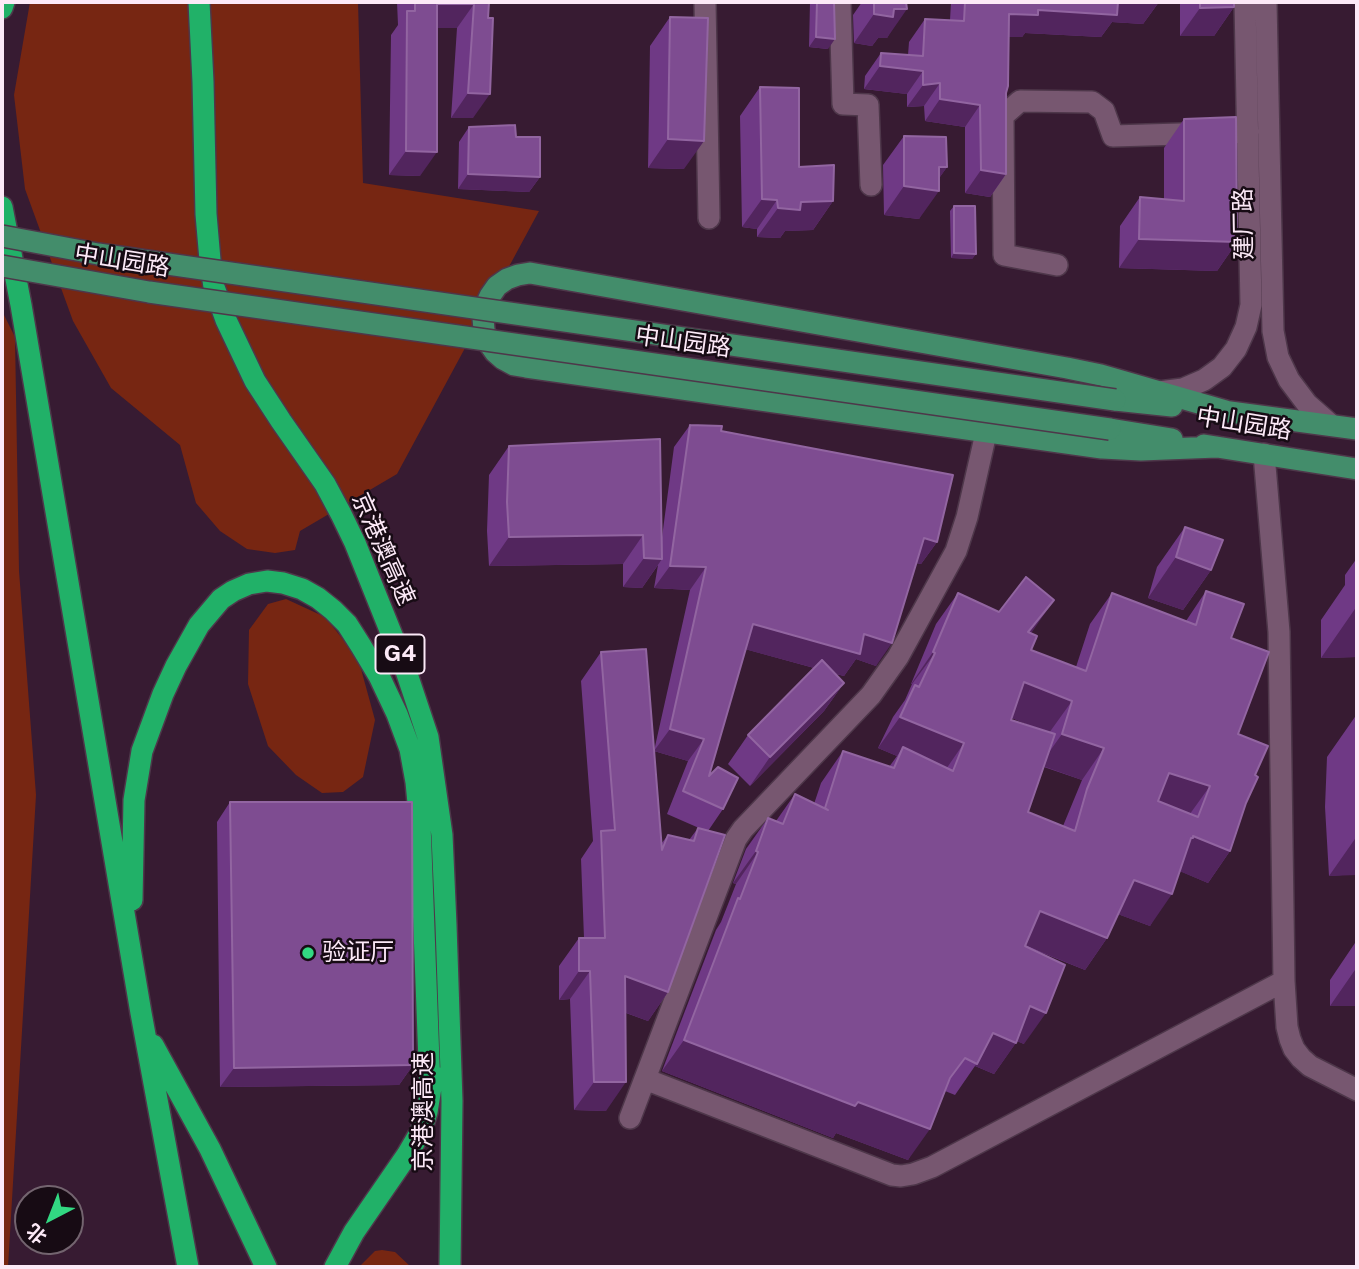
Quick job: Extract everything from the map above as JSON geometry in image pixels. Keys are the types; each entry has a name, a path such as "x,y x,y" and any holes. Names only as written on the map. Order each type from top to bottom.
{"highway":[{"path":"2,8 4,2"},
{"name":"京港澳高速","path":"199,2 206,215 214,288 255,381 325,484 355,543 404,665 428,737 442,835 452,1101 450,1267"},
{"path":"2,207 141,1013 188,1267"},
{"path":"134,968 134,800 142,751 163,694 199,625 221,599 233,590 267,581 302,589 334,610 354,635 379,676 410,748 420,824 430,1088"},
{"path":"335,1267 354,1232 421,1131 449,1007"},
{"path":"141,1013 153,1045 210,1149 266,1267"}],"main road":[{"name":"中山园路","path":"2,236 109,255 1115,400 1226,411 1357,429"},
{"name":"中山园路","path":"2,266 163,294 1110,429 1357,469"},
{"path":"1217,447 1141,450 1102,448 514,365 495,352 488,342 484,330 485,307 497,286 507,279 530,273 1067,368 1101,375 1226,411"}],"street":[{"path":"705,2 709,218"},
{"path":"840,2 843,104 868,104 871,186"},
{"name":"建厂路","path":"1159,392 1183,389 1204,380 1222,367 1236,349 1246,327 1251,305 1245,2"},
{"name":"建厂路","path":"1266,2 1273,331 1278,357 1289,380 1307,404 1331,425"},
{"path":"1057,265 1004,255 1003,116 1020,102 1092,102 1104,111 1112,136 1248,132"},
{"path":"630,1118 736,839 871,695 898,657 956,551 967,517 986,433"},
{"path":"1264,454 1279,632 1287,1027 1294,1049 1301,1058 1310,1066 1357,1090"},
{"path":"645,1079 892,1175 913,1174 932,1167 1284,982"}],"shaded area":[{"path":"30,2 358,2 363,183 539,211 397,474 300,531 295,550 275,553 247,549 220,531 196,503 180,445 111,388 73,321 25,189 14,95"},
{"path":"2,311 15,337 19,571 36,795 8,1267 2,1267"},
{"path":"286,599 325,617 358,658 375,720 363,777 343,792 322,793 296,775 268,746 248,684 249,630 268,604"},
{"path":"375,1251 395,1252 411,1267 359,1267"}],"building":[{"path":"415,2 489,2 488,18 493,18 490,94 468,93 474,4 437,4 437,152 406,151 407,11 415,11"},
{"path":"817,2 834,2 835,39 816,37"},
{"path":"874,2 906,2 907,9 894,9 893,17 874,14"},
{"path":"965,2 1118,2 1117,15 1038,10 1038,15 1009,14 1006,174 981,170 980,105 940,99 940,83 923,85 923,71 880,66 881,53 923,56 925,19 964,21"},
{"path":"1200,2 1234,2 1234,7 1200,8"},
{"path":"670,17 708,18 704,141 668,139"},
{"path":"760,87 799,88 799,167 834,165 833,201 801,202 800,210 778,208 777,200 762,199"},
{"path":"1236,117 1237,242 1139,239 1140,197 1184,201 1184,119"},
{"path":"515,125 516,137 540,137 540,177 468,174 469,127"},
{"path":"904,136 946,137 947,167 939,167 939,191 904,186"},
{"path":"954,206 975,206 976,254 954,253"},
{"path":"690,425 722,426 721,431 953,475 937,542 924,538 892,643 864,634 860,654 753,624 709,776 718,767 738,778 723,809 683,791 704,739 670,729 706,567 670,566"},
{"path":"660,439 662,559 644,558 643,535 509,537 509,446"},
{"path":"1185,527 1223,540 1211,570 1176,557"},
{"path":"1026,577 1054,600 1028,632 1037,636 1031,650 1086,671 1112,593 1196,625 1206,591 1244,604 1231,638 1269,652 1238,734 1268,746 1255,775 1258,777 1230,851 1193,836 1172,894 1134,880 1107,938 1040,911 1025,946 1065,965 1046,1013 1030,1006 1016,1043 993,1033 977,1064 965,1058 950,1078 930,1129 858,1102 855,1106 684,1040 758,852 756,851 768,818 783,824 795,794 828,810 825,808 843,751 894,768 903,747 953,771 964,743 900,717 915,685 919,687 935,653 933,652 958,593 999,612","holes":["1024,682 1072,701 1062,734 1104,748 1087,789 1075,831 1028,812 1055,734 1011,720","1169,773 1210,786 1198,817 1158,801"]},
{"path":"646,649 662,850 668,835 694,841 698,828 725,835 668,992 625,976 626,1082 594,1082 590,971 579,971 579,938 605,938 601,831 615,830 601,652"},
{"path":"822,660 844,683 770,757 748,735"},
{"name":"验证厅","path":"230,802 412,802 413,1065 234,1068"}],"place":[{"name":"验证厅","path":"308,953"}]}
